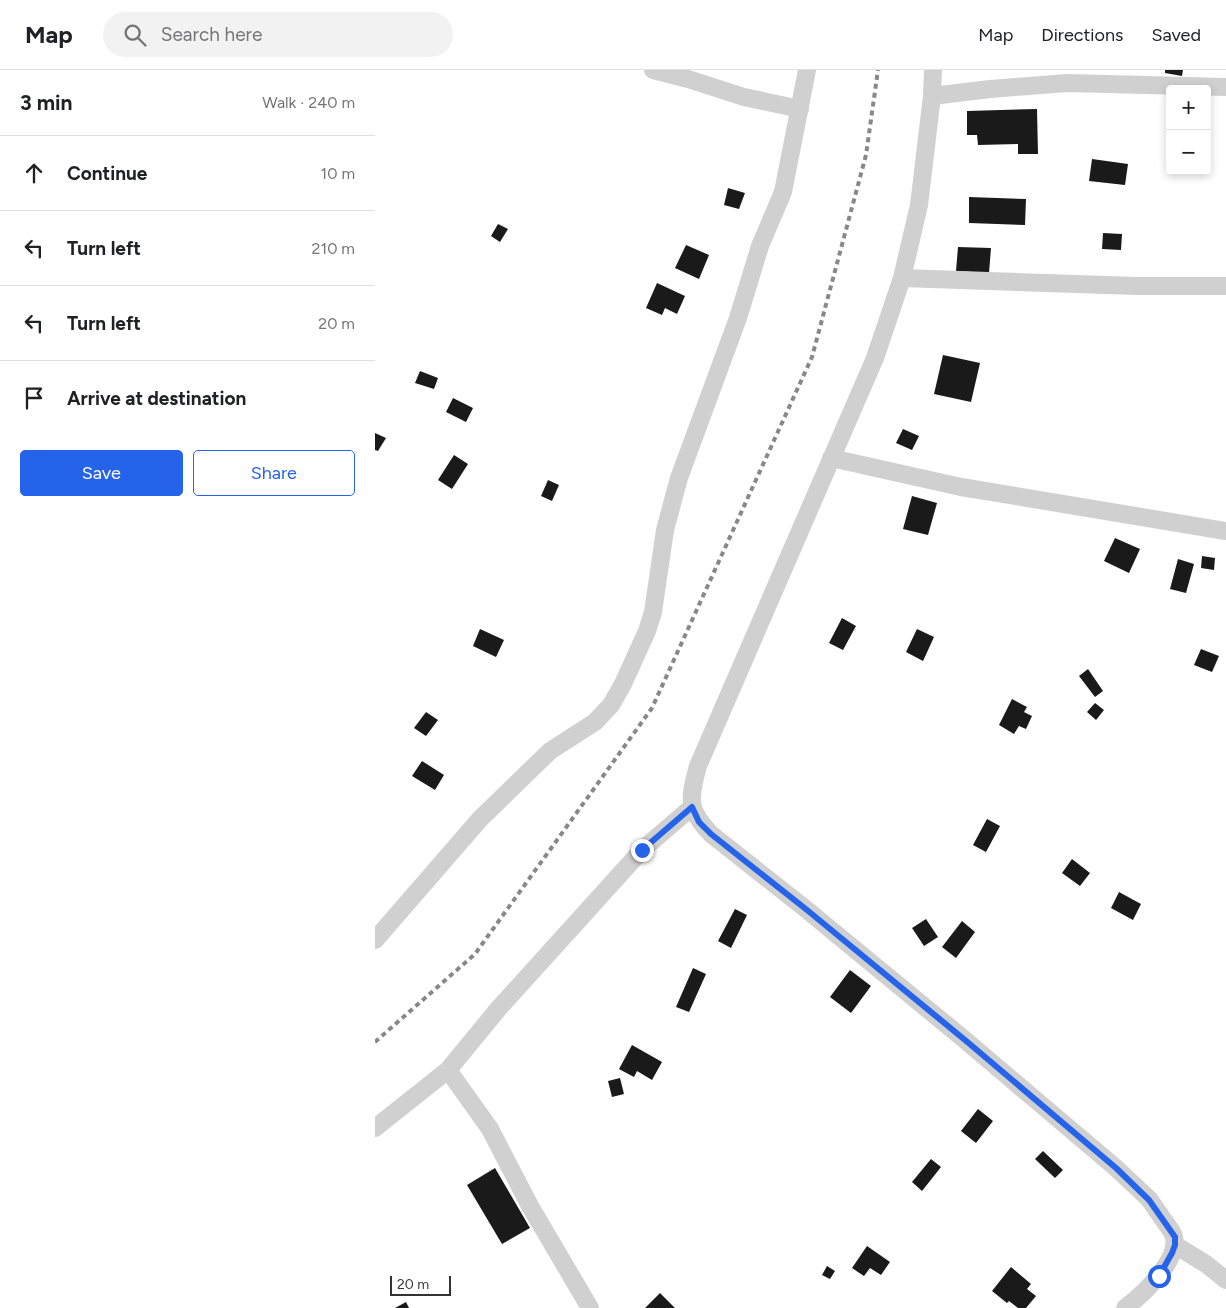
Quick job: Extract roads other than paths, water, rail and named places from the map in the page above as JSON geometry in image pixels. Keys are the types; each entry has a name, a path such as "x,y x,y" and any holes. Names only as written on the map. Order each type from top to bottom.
{"street":[{"path":"653,70 688,79 744,98 799,109"},
{"path":"375,940 480,819 550,751 595,722 611,705 623,684 647,631 653,612 665,530 679,478 738,318 760,246 783,192 807,70"},
{"path":"933,70 932,96 919,205 902,278 875,358 701,759 691,789 692,807 699,822 711,834 965,1040 1116,1168 1149,1200 1175,1237 1175,1245 1159,1276 1141,1296 1125,1308"},
{"path":"932,96 990,89 1067,84 1226,87"},
{"path":"902,278 1136,286 1226,286"},
{"path":"831,458 961,487 1226,531"},
{"path":"375,1128 448,1070 499,1008 642,850 692,807"},
{"path":"448,1070 490,1130 530,1206 590,1308"},
{"path":"1175,1245 1206,1264 1226,1280"}],"railway":[{"path":"375,1042 475,954 652,708 812,357 866,155 878,70"}]}
